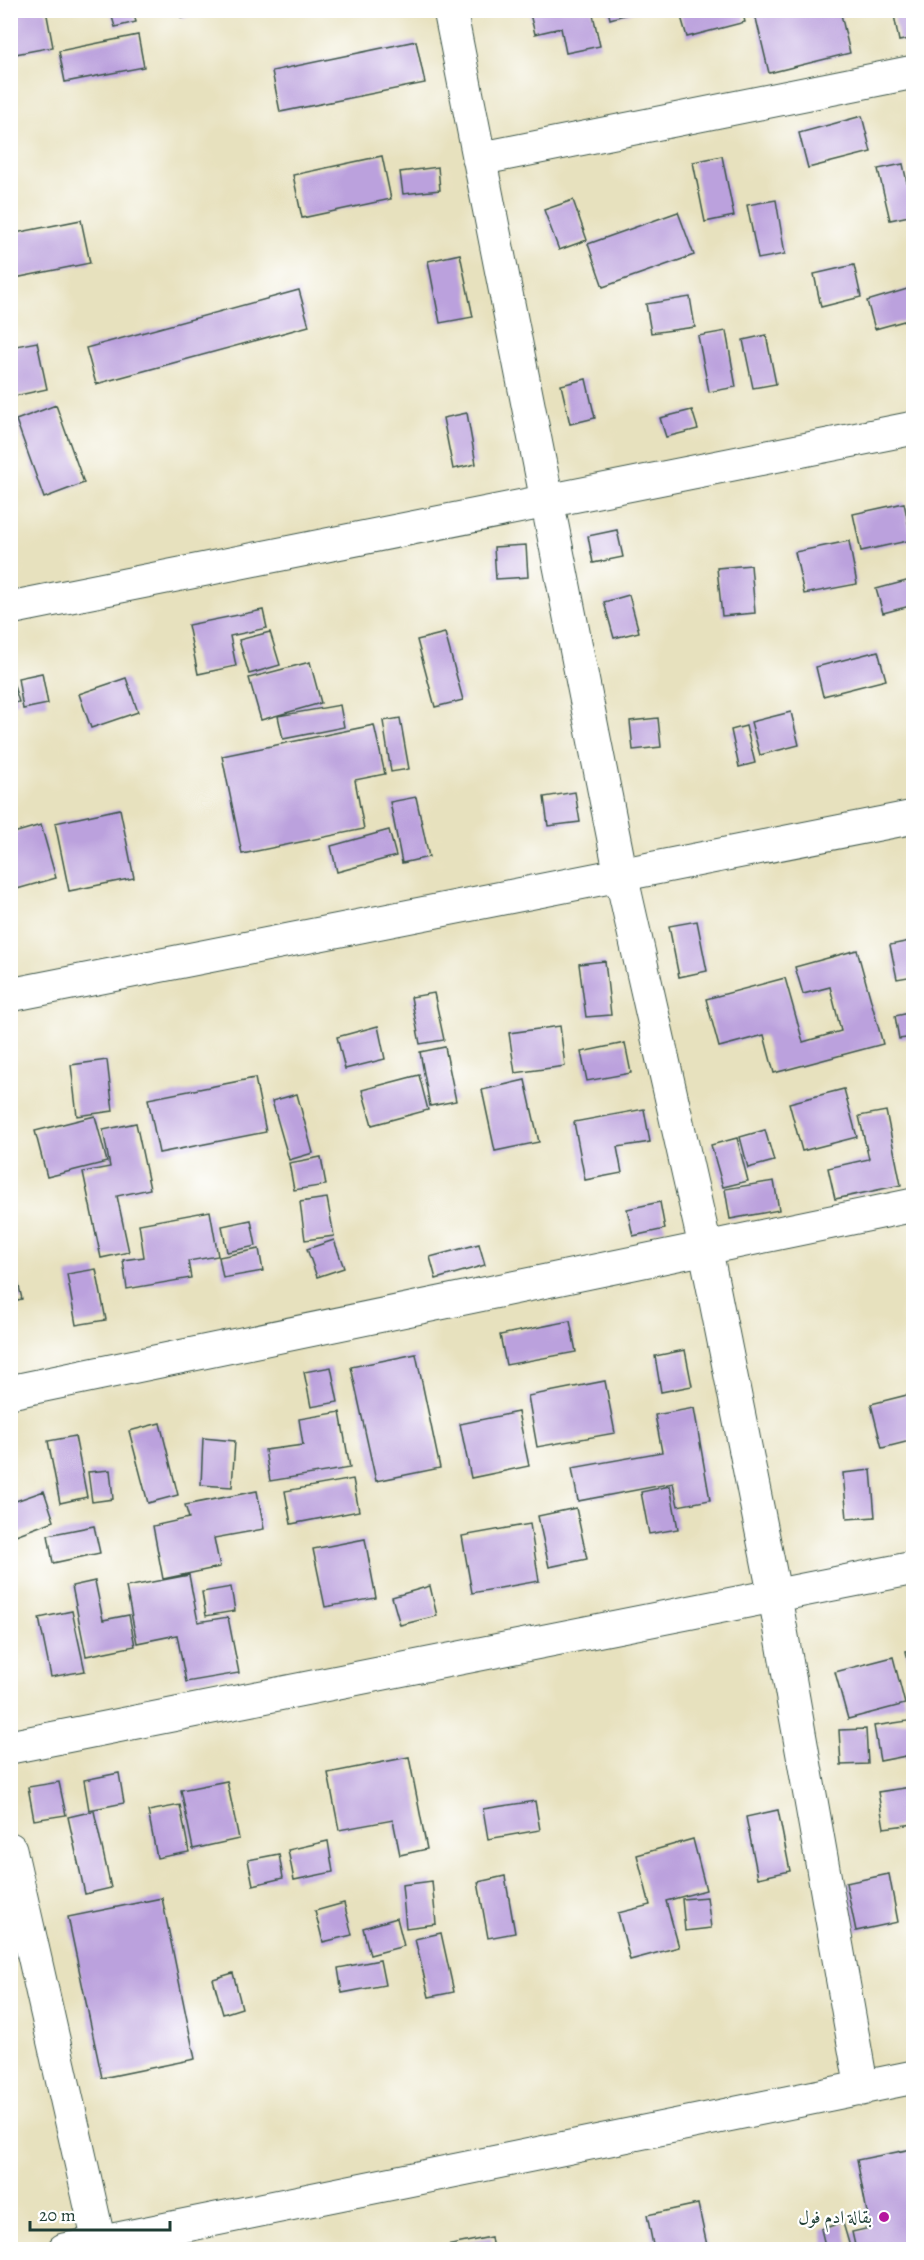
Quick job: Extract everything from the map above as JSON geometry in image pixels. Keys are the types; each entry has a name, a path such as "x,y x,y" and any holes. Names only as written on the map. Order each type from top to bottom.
{"street":[{"path":"450,10 621,875 705,1246 775,1597 861,2089"},
{"path":"479,159 914,72"},
{"path":"10,608 914,428"},
{"path":"10,995 914,817"},
{"path":"10,1392 705,1246 914,1205"},
{"path":"10,1747 914,1568"},
{"path":"10,1850 99,2242"},
{"path":"64,2250 914,2077"}],"building":[{"path":"10,10 46,10 53,47 10,55"},
{"path":"110,10 133,10 136,22 115,27"},
{"path":"179,10 211,10 211,12 181,18"},
{"path":"529,10 592,10 600,46 566,53 561,28 535,34"},
{"path":"608,10 638,10 638,11 610,19"},
{"path":"679,10 742,10 745,22 687,37"},
{"path":"754,10 840,10 850,53 769,73"},
{"path":"893,10 914,10 914,38 899,41"},
{"path":"138,35 144,67 65,82 59,51"},
{"path":"416,41 425,83 280,112 272,71"},
{"path":"862,116 871,152 808,168 799,133"},
{"path":"382,156 391,199 302,218 293,175"},
{"path":"722,156 734,216 705,222 693,162"},
{"path":"903,164 914,215 890,220 878,169"},
{"path":"438,167 440,190 403,194 400,172"},
{"path":"573,200 587,240 559,250 544,210"},
{"path":"776,200 785,254 758,259 747,205"},
{"path":"678,212 694,255 603,287 588,244"},
{"path":"81,220 90,263 10,279 10,234"},
{"path":"460,254 473,317 440,323 428,261"},
{"path":"854,265 861,297 821,307 814,274"},
{"path":"914,287 913,349 904,321 875,329 867,301"},
{"path":"299,290 309,326 96,384 86,348"},
{"path":"690,297 695,327 651,333 646,304"},
{"path":"726,331 736,387 709,392 698,336"},
{"path":"766,335 776,384 753,388 743,340"},
{"path":"37,342 47,389 10,397 10,347"},
{"path":"586,379 595,418 570,424 561,385"},
{"path":"56,405 84,483 44,498 16,420"},
{"path":"692,410 698,429 666,437 660,418"},
{"path":"467,413 476,464 453,469 443,418"},
{"path":"904,503 912,540 861,551 853,514"},
{"path":"617,530 623,557 593,563 588,536"},
{"path":"849,541 857,584 804,594 795,552"},
{"path":"526,545 528,577 496,579 494,547"},
{"path":"751,565 755,613 722,616 717,568"},
{"path":"914,579 914,605 883,613 876,589"},
{"path":"629,595 639,632 614,638 604,602"},
{"path":"263,610 267,628 230,636 236,666 198,674 188,625"},
{"path":"270,632 280,665 249,674 239,640"},
{"path":"445,633 463,700 435,707 417,640"},
{"path":"878,651 886,680 823,696 816,667"},
{"path":"310,662 321,703 261,720 249,678"},
{"path":"10,673 19,702 10,704"},
{"path":"42,673 48,704 23,709 18,678"},
{"path":"126,678 138,712 91,728 79,694"},
{"path":"340,705 344,727 283,739 278,716"},
{"path":"791,712 799,745 760,755 751,722"},
{"path":"400,718 409,769 391,772 383,721"},
{"path":"658,718 661,747 633,750 630,721"},
{"path":"374,725 385,774 355,780 364,829 242,854 222,756"},
{"path":"746,726 755,763 739,767 731,730"},
{"path":"10,728 16,749 10,750"},
{"path":"575,792 580,822 548,826 544,797"},
{"path":"416,797 429,857 402,863 390,802"},
{"path":"120,809 134,878 69,891 55,823"},
{"path":"41,825 56,878 10,891 10,834"},
{"path":"389,830 396,856 337,872 331,846"},
{"path":"697,921 707,971 679,977 669,926"},
{"path":"910,941 914,976 897,979 890,945"},
{"path":"857,950 883,1044 774,1073 764,1035 719,1047 706,999 785,978 803,1042 841,1031 830,987 803,994 795,967"},
{"path":"605,961 611,1015 586,1017 579,964"},
{"path":"434,993 444,1040 420,1044 411,997"},
{"path":"914,1012 914,1037 899,1039 895,1016"},
{"path":"378,1026 385,1059 345,1069 337,1037"},
{"path":"560,1026 565,1066 515,1073 509,1033"},
{"path":"625,1043 631,1073 587,1081 581,1052"},
{"path":"445,1047 456,1101 430,1106 420,1052"},
{"path":"107,1060 113,1111 77,1116 71,1065"},
{"path":"419,1075 428,1110 372,1125 362,1090"},
{"path":"255,1078 266,1132 159,1153 148,1099"},
{"path":"525,1080 539,1142 495,1151 482,1090"},
{"path":"844,1089 857,1137 802,1151 789,1103"},
{"path":"297,1094 313,1153 289,1160 272,1101"},
{"path":"644,1109 650,1142 617,1147 622,1173 585,1180 574,1122"},
{"path":"886,1111 901,1185 835,1199 828,1168 869,1159 859,1116"},
{"path":"95,1116 107,1162 47,1177 35,1131"},
{"path":"136,1123 150,1189 117,1196 129,1252 101,1258 83,1172 110,1167 103,1130"},
{"path":"765,1130 774,1161 748,1168 740,1137"},
{"path":"737,1138 748,1181 723,1187 711,1145"},
{"path":"321,1157 326,1185 294,1190 289,1163"},
{"path":"774,1181 779,1210 730,1219 725,1189"},
{"path":"327,1198 334,1236 305,1240 300,1202"},
{"path":"660,1202 665,1229 633,1236 627,1209"},
{"path":"210,1211 218,1256 188,1261 191,1278 127,1289 123,1260 144,1257 139,1224"},
{"path":"251,1220 256,1246 227,1252 222,1226"},
{"path":"334,1240 344,1268 317,1277 307,1249"},
{"path":"479,1244 485,1265 436,1279 430,1257"},
{"path":"10,1249 22,1299 10,1302"},
{"path":"259,1249 263,1271 223,1278 219,1257"},
{"path":"96,1269 106,1320 76,1325 67,1274"},
{"path":"570,1321 576,1352 506,1365 500,1335"},
{"path":"685,1350 692,1386 661,1392 655,1356"},
{"path":"416,1354 440,1468 376,1481 351,1367"},
{"path":"331,1367 338,1402 311,1407 304,1372"},
{"path":"605,1381 615,1433 537,1447 528,1396"},
{"path":"911,1394 914,1406 914,1440 882,1448 871,1404"},
{"path":"694,1408 710,1500 678,1506 673,1483 578,1501 572,1468 662,1452 655,1415"},
{"path":"340,1412 350,1468 270,1481 265,1450 303,1445 299,1419"},
{"path":"518,1412 529,1466 471,1478 460,1424"},
{"path":"160,1423 178,1495 148,1503 129,1431"},
{"path":"75,1436 87,1497 60,1503 48,1441"},
{"path":"203,1438 235,1441 232,1487 201,1485"},
{"path":"110,1470 113,1499 92,1502 88,1472"},
{"path":"871,1470 875,1517 847,1519 843,1473"},
{"path":"353,1479 359,1511 291,1524 285,1491"},
{"path":"670,1486 678,1529 649,1534 641,1492"},
{"path":"44,1491 54,1521 13,1536 10,1528 10,1503"},
{"path":"257,1491 264,1529 214,1538 220,1567 163,1579 153,1526 189,1518 185,1505"},
{"path":"576,1508 587,1559 549,1567 538,1516"},
{"path":"530,1524 539,1581 472,1593 462,1536"},
{"path":"94,1526 100,1553 53,1563 48,1535"},
{"path":"365,1539 376,1598 325,1607 313,1549"},
{"path":"189,1575 198,1622 228,1617 239,1673 186,1682 177,1635 137,1643 126,1587"},
{"path":"95,1581 103,1620 129,1615 135,1646 86,1656 72,1586"},
{"path":"430,1586 437,1616 400,1625 392,1597"},
{"path":"231,1587 235,1611 206,1616 202,1592"},
{"path":"72,1611 85,1671 51,1677 39,1618"},
{"path":"914,1650 914,1683 912,1683 906,1651"},
{"path":"893,1657 905,1704 848,1719 835,1672"},
{"path":"914,1720 914,1824 884,1828 878,1792 911,1787 906,1756 880,1761 874,1726"},
{"path":"866,1729 868,1764 841,1765 839,1730"},
{"path":"409,1757 427,1849 400,1855 393,1820 339,1830 328,1773"},
{"path":"119,1773 124,1803 89,1810 84,1780"},
{"path":"227,1781 239,1839 193,1849 181,1790"},
{"path":"59,1782 66,1815 34,1820 28,1787"},
{"path":"535,1801 540,1830 488,1839 483,1809"},
{"path":"180,1805 189,1852 157,1858 148,1811"},
{"path":"778,1810 790,1871 758,1878 746,1817"},
{"path":"94,1811 111,1888 85,1894 68,1817"},
{"path":"693,1839 706,1890 666,1901 679,1947 630,1960 618,1913 650,1905 637,1855"},
{"path":"328,1841 333,1872 294,1880 288,1850"},
{"path":"279,1854 283,1878 253,1885 248,1860"},
{"path":"889,1874 898,1922 856,1931 846,1883"},
{"path":"505,1876 515,1933 488,1938 478,1882"},
{"path":"432,1881 436,1924 406,1928 402,1885"},
{"path":"707,1897 711,1928 685,1931 682,1899"},
{"path":"162,1898 195,2059 102,2078 68,1917"},
{"path":"344,1903 352,1935 323,1942 315,1911"},
{"path":"397,1918 404,1946 370,1955 363,1928"},
{"path":"441,1933 454,1992 429,1997 415,1939"},
{"path":"380,1960 385,1985 342,1993 338,1968"},
{"path":"233,1973 242,2008 223,2014 213,1979"},
{"path":"912,2149 914,2250 856,2250 852,2232 870,2228 857,2160"},
{"path":"698,2204 708,2250 654,2250 647,2215"},
{"path":"843,2223 851,2250 826,2250 821,2229"},
{"path":"491,2237 493,2250 441,2250 441,2247"},
{"path":"816,2243 817,2250 795,2250 795,2249"}],"place":[{"name":"بقالة ادم فول","path":"884,2217"}]}
